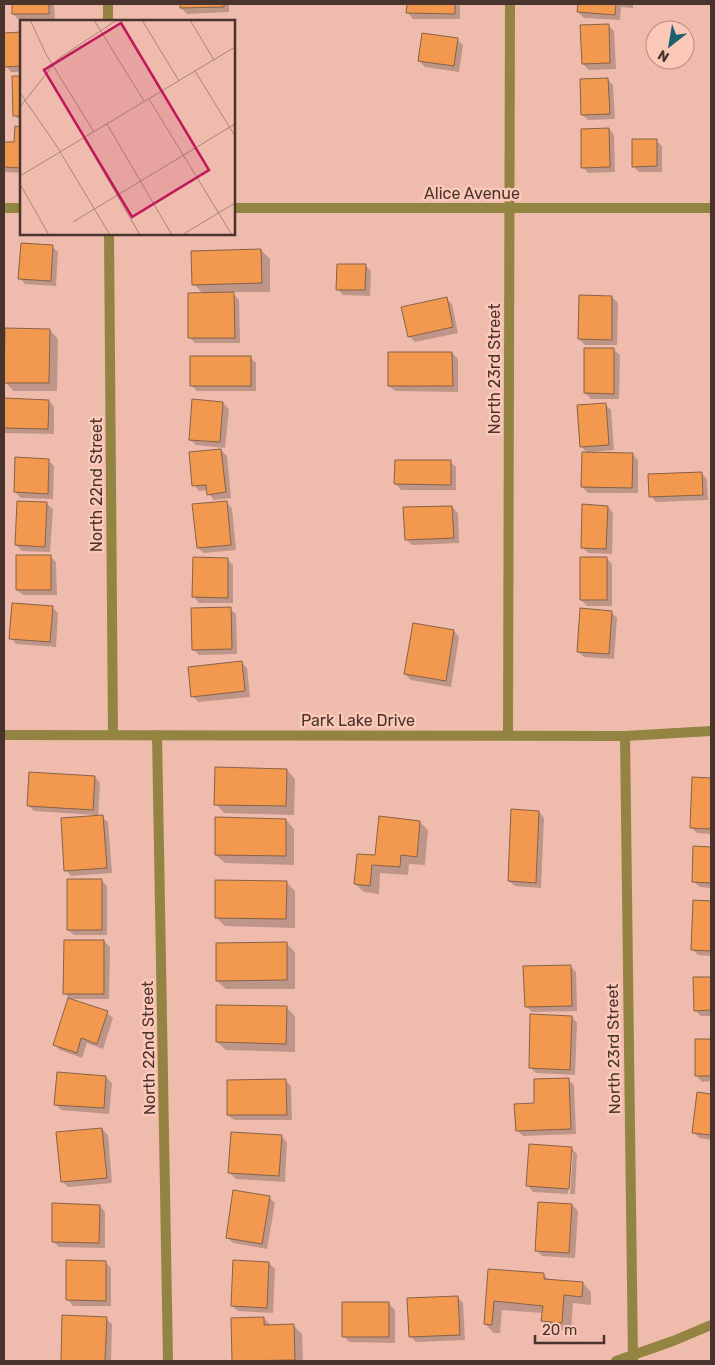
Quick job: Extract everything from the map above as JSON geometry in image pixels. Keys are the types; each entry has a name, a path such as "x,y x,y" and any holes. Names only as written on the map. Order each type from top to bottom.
{"street":[{"path":"108,4 108,20"},
{"name":"North 23rd Street","path":"508,735 510,4"},
{"path":"4,208 20,208"},
{"name":"Alice Avenue","path":"235,208 711,208"},
{"name":"North 22nd Street","path":"109,235 113,735"},
{"name":"Park Lake Drive","path":"4,735 625,736 711,731"},
{"name":"North 22nd Street","path":"157,735 168,1361"},
{"name":"North 23rd Street","path":"625,736 633,1359"},
{"path":"616,1361 633,1359 711,1325"}],"building":[{"path":"12,4 49,4 49,14 12,14"},
{"path":"180,4 224,4 224,7 180,8"},
{"path":"407,4 455,4 455,14 406,13"},
{"path":"578,4 616,4 615,15 577,12"},
{"path":"609,24 610,63 582,64 580,25"},
{"path":"20,32 20,66 4,67 4,33"},
{"path":"422,33 458,38 454,66 418,61"},
{"path":"12,76 20,76 20,116 13,116"},
{"path":"608,78 610,114 581,115 580,79"},
{"path":"15,126 20,127 20,168 4,167 4,142 14,142"},
{"path":"609,128 610,167 581,168 581,129"},
{"path":"632,139 657,139 657,166 632,167"},
{"path":"21,243 53,245 51,281 18,279"},
{"path":"261,249 262,283 192,285 191,251"},
{"path":"337,264 366,264 365,290 336,290"},
{"path":"234,292 235,338 188,338 188,293"},
{"path":"579,295 612,296 612,340 578,339"},
{"path":"447,297 453,327 408,337 401,307"},
{"path":"5,328 50,329 49,383 4,383"},
{"path":"584,348 614,348 614,394 584,393"},
{"path":"388,352 452,352 453,386 388,386"},
{"path":"190,356 251,356 251,386 190,386"},
{"path":"4,398 49,400 48,429 4,428"},
{"path":"192,399 223,402 220,442 189,440"},
{"path":"606,403 609,445 580,447 577,405"},
{"path":"221,449 226,492 207,495 206,485 192,486 189,452"},
{"path":"582,452 633,453 632,488 581,487"},
{"path":"15,457 49,459 48,494 14,492"},
{"path":"395,460 451,460 451,485 394,484"},
{"path":"702,472 703,495 649,497 648,474"},
{"path":"17,501 47,502 45,547 15,545"},
{"path":"227,501 231,545 197,548 192,504"},
{"path":"582,504 608,506 606,549 581,548"},
{"path":"452,506 454,538 405,540 403,507"},
{"path":"16,555 51,555 51,590 16,590"},
{"path":"193,557 228,558 228,598 192,597"},
{"path":"580,557 607,557 607,600 580,600"},
{"path":"12,603 53,606 50,642 9,639"},
{"path":"231,607 232,649 192,650 191,608"},
{"path":"580,608 612,611 609,654 577,652"},
{"path":"413,623 454,630 446,681 404,674"},
{"path":"242,661 245,691 191,697 188,667"},
{"path":"215,767 287,769 286,806 214,805"},
{"path":"29,772 95,776 93,810 27,806"},
{"path":"692,777 711,778 711,829 690,828"},
{"path":"511,809 539,811 536,883 508,881"},
{"path":"103,815 107,868 64,871 61,818"},
{"path":"379,816 420,821 417,857 401,855 400,867 372,865 370,886 354,884 357,854 375,855"},
{"path":"215,817 286,819 286,856 215,855"},
{"path":"693,846 711,847 711,883 692,882"},
{"path":"67,879 102,879 102,930 67,930"},
{"path":"215,880 287,881 286,919 215,918"},
{"path":"693,900 711,901 711,951 691,950"},
{"path":"64,940 104,940 104,994 63,994"},
{"path":"287,942 287,980 216,981 216,943"},
{"path":"571,965 572,1006 525,1007 523,966"},
{"path":"693,977 711,977 711,1010 694,1011"},
{"path":"68,998 108,1011 97,1044 81,1038 77,1053 53,1045"},
{"path":"216,1005 287,1006 286,1044 216,1042"},
{"path":"530,1014 572,1016 570,1070 529,1068"},
{"path":"695,1039 711,1039 711,1076 695,1076"},
{"path":"57,1072 106,1076 104,1108 54,1105"},
{"path":"569,1078 571,1129 516,1131 514,1104 534,1103 534,1079"},
{"path":"286,1079 287,1115 227,1115 227,1080"},
{"path":"697,1092 711,1094 711,1135 692,1133"},
{"path":"102,1128 107,1178 61,1182 56,1132"},
{"path":"231,1132 282,1135 279,1176 228,1173"},
{"path":"529,1144 572,1147 569,1189 526,1186"},
{"path":"233,1190 270,1196 262,1244 226,1238"},
{"path":"538,1202 572,1204 569,1253 535,1251"},
{"path":"52,1203 100,1205 99,1243 52,1242"},
{"path":"66,1260 106,1261 106,1301 66,1300"},
{"path":"233,1260 269,1262 267,1308 231,1306"},
{"path":"488,1269 544,1273 544,1279 583,1282 582,1297 564,1295 562,1323 541,1321 543,1306 494,1301 492,1325 484,1324"},
{"path":"458,1296 460,1335 409,1337 407,1298"},
{"path":"342,1302 389,1302 389,1337 342,1337"},
{"path":"62,1315 107,1317 105,1361 61,1361"},
{"path":"264,1317 264,1325 294,1324 295,1360 232,1361 231,1318"}]}
